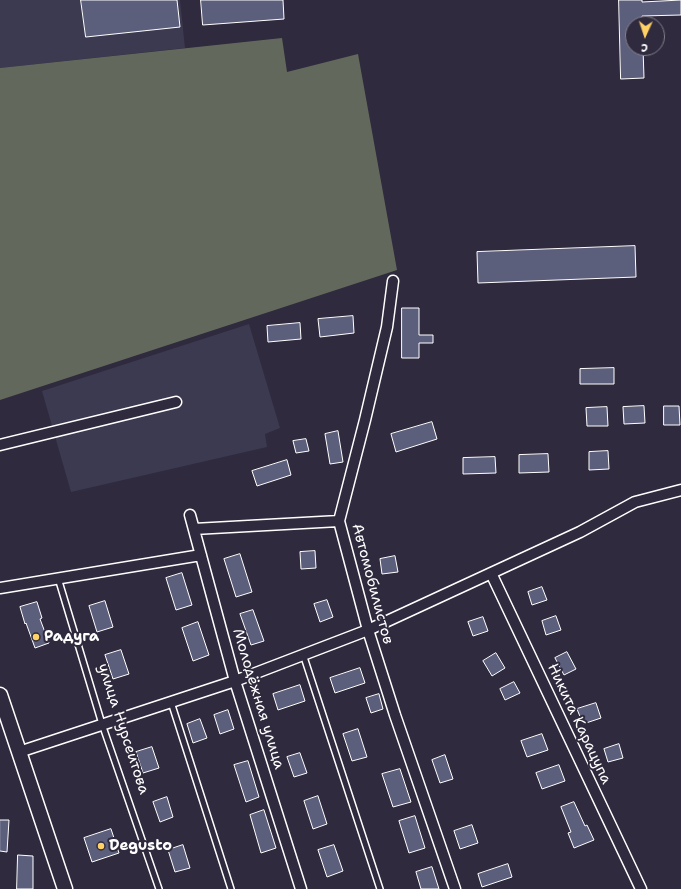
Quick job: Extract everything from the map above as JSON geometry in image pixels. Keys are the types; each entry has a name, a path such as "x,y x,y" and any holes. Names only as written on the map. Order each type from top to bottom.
{"main road":[{"path":"0,696 65,889"}],"street":[{"name":"Автомобилистов","path":"393,281 387,327 340,521 368,630 455,889"},
{"path":"0,445 176,402"},
{"path":"19,752 235,680 368,630 580,532 635,502 681,490"},
{"name":"Молодёжная улица","path":"190,516 235,680 301,889"},
{"path":"194,528 340,521"},
{"path":"0,588 201,555"},
{"name":"Никита Карацупа","path":"491,573 640,889"}],"lane":[{"name":"улица Нурсеитова","path":"58,578 102,724 159,889"},
{"path":"303,654 380,889"},
{"path":"171,702 231,889"}],"shaded area":[{"path":"0,0 180,0 185,48 0,68"},
{"path":"249,324 280,428 265,434 267,447 71,492 42,391"}],"green space":[{"path":"282,38 287,72 358,54 397,270 0,400 0,68"}],"building":[{"path":"81,0 177,0 180,27 86,37"},
{"path":"201,0 283,0 284,19 203,25"},
{"path":"619,0 642,0 642,2 681,0 681,15 625,16 625,56 643,56 644,78 621,79"},
{"path":"635,246 636,277 478,283 477,252"},
{"path":"402,308 419,308 419,335 433,335 433,343 419,343 419,358 402,358"},
{"path":"353,316 354,333 320,337 318,319"},
{"path":"300,323 301,339 268,342 267,326"},
{"path":"614,368 614,384 580,384 580,369"},
{"path":"644,406 645,423 624,424 623,407"},
{"path":"664,406 679,406 680,425 664,425"},
{"path":"607,407 608,426 587,426 586,408"},
{"path":"432,422 437,439 396,452 391,434"},
{"path":"338,431 343,462 330,464 325,434"},
{"path":"306,439 309,451 296,453 293,441"},
{"path":"608,451 609,469 589,470 589,452"},
{"path":"548,454 549,472 519,473 519,455"},
{"path":"495,457 496,473 463,474 463,458"},
{"path":"287,460 291,475 257,486 252,471"},
{"path":"315,551 316,568 301,569 300,552"},
{"path":"240,554 252,592 236,597 224,559"},
{"path":"395,556 398,572 382,574 380,559"},
{"path":"182,573 192,605 176,610 166,578"},
{"path":"542,587 547,600 532,605 528,592"},
{"path":"327,600 333,617 320,622 314,604"},
{"path":"105,601 113,627 97,632 89,606"},
{"path":"37,602 42,618 40,619 49,643 35,648 20,607"},
{"path":"253,610 264,641 251,645 240,614"},
{"path":"556,616 561,630 546,635 542,621"},
{"path":"483,617 488,631 473,636 468,622"},
{"path":"198,622 209,655 193,661 182,628"},
{"path":"121,650 129,674 113,679 105,655"},
{"path":"567,652 576,669 564,675 555,658"},
{"path":"496,653 505,668 492,676 483,661"},
{"path":"360,668 365,683 335,693 330,678"},
{"path":"514,682 520,693 505,700 500,689"},
{"path":"300,685 305,701 278,710 273,694"},
{"path":"379,694 383,709 371,713 366,698"},
{"path":"596,703 601,718 583,724 577,709"},
{"path":"228,710 234,729 220,734 214,715"},
{"path":"200,719 207,738 193,743 187,724"},
{"path":"358,729 367,757 352,761 343,734"},
{"path":"542,734 548,750 527,757 521,741"},
{"path":"619,744 623,758 608,762 604,749"},
{"path":"152,747 159,768 143,773 136,752"},
{"path":"300,753 307,773 294,777 287,757"},
{"path":"445,755 453,779 440,783 432,760"},
{"path":"248,761 259,797 246,802 234,765"},
{"path":"559,765 565,781 542,789 536,773"},
{"path":"400,769 411,802 393,807 382,774"},
{"path":"318,796 327,824 313,829 304,801"},
{"path":"167,797 173,817 160,822 153,802"},
{"path":"574,802 585,826 587,825 594,840 574,848 568,833 571,832 561,807"},
{"path":"264,810 276,848 261,853 250,815"},
{"path":"415,816 425,848 409,853 399,821"},
{"path":"0,820 9,820 7,852 0,851"},
{"path":"472,825 478,843 460,849 454,831"},
{"name":"Degusto","path":"111,829 119,853 92,862 84,838"},
{"path":"183,845 190,868 175,872 168,850"},
{"path":"334,845 343,871 327,877 318,850"},
{"path":"18,855 33,856 33,889 17,889"},
{"path":"508,864 512,877 482,887 478,874"},
{"path":"432,867 439,889 421,889 416,872"}],"place":[{"name":"Радуга","path":"36,637"},
{"name":"Degusto","path":"101,846"}]}
